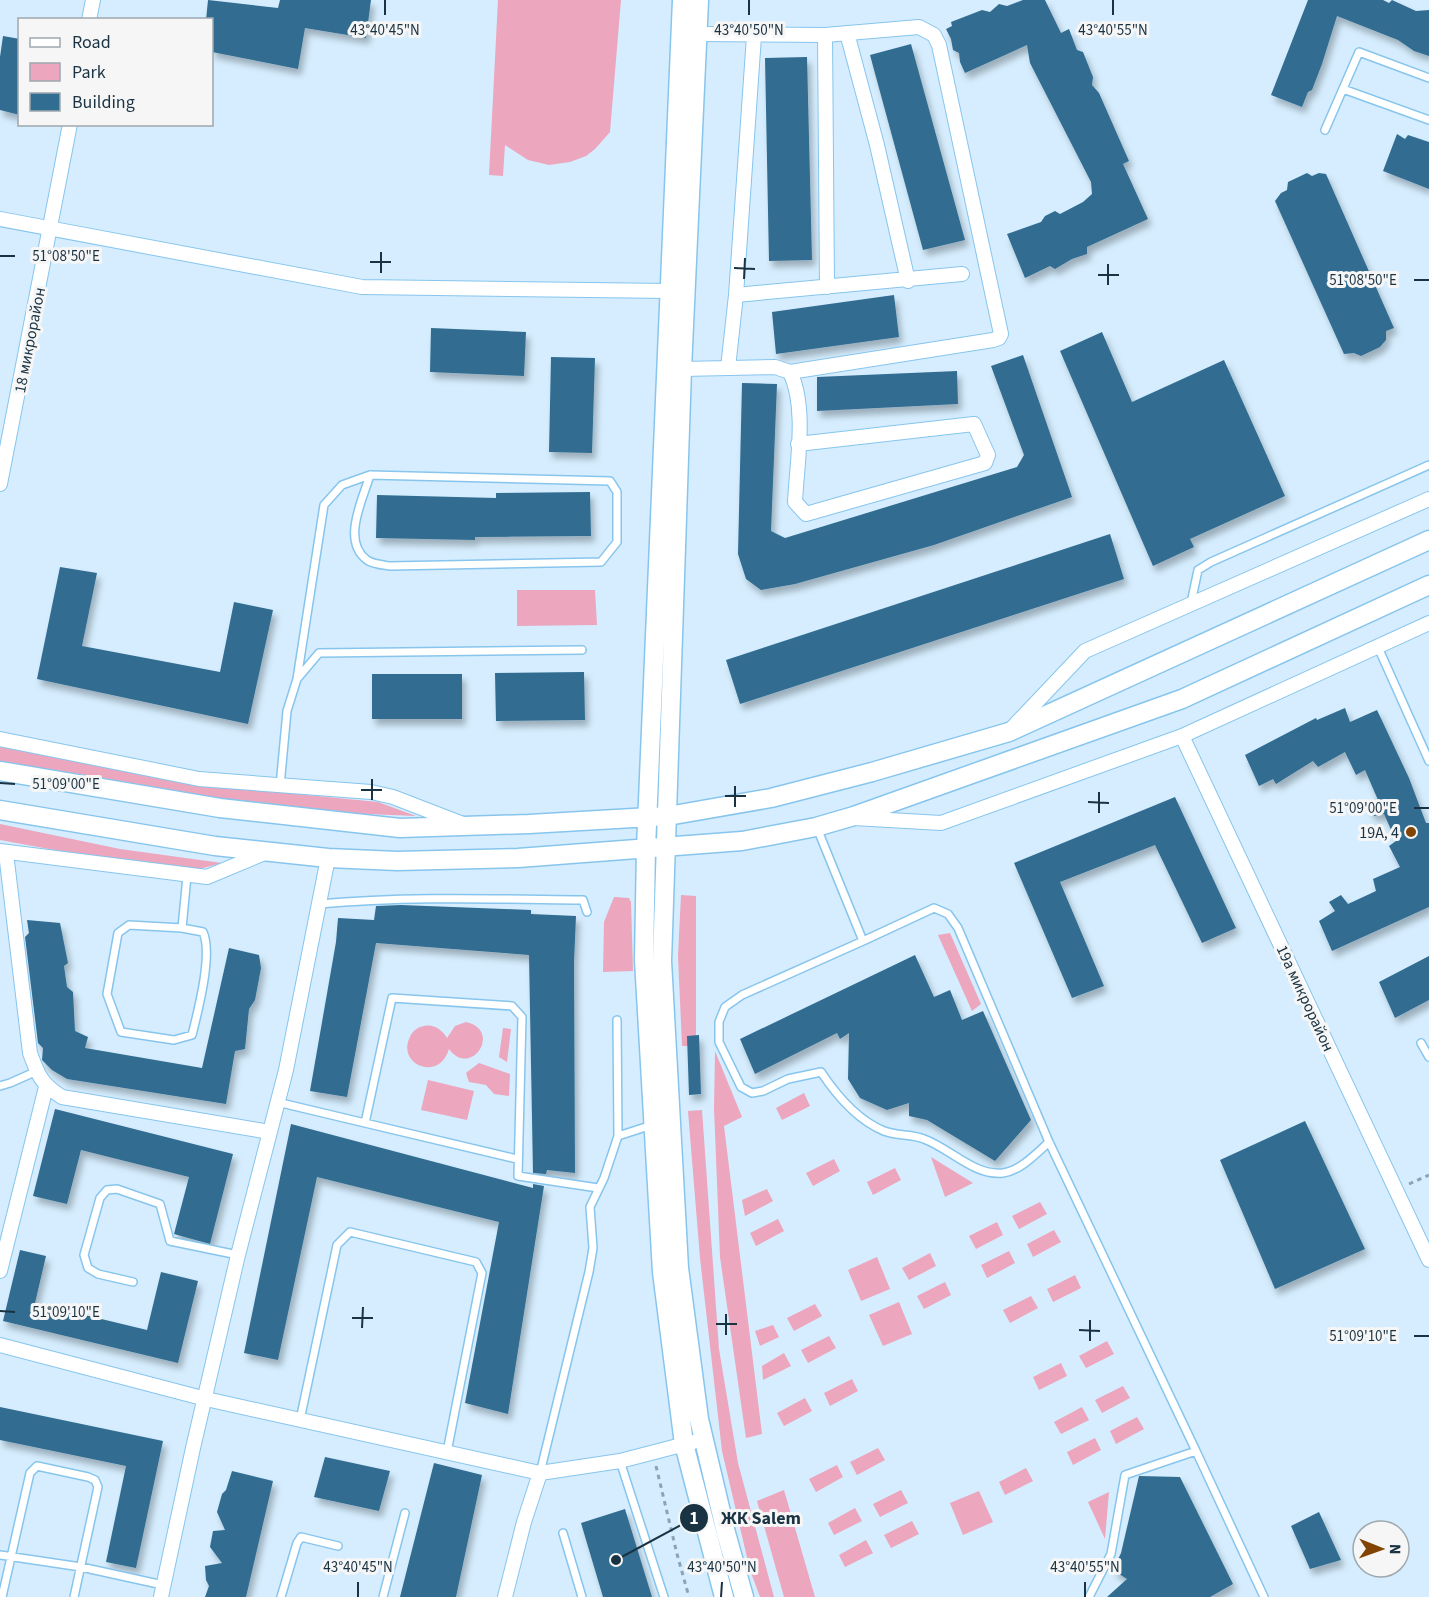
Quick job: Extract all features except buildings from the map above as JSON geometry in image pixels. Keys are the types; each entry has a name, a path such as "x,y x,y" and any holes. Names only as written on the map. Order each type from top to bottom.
{"main road":[{"path":"682,0 646,848 644,960 662,1272 684,1444 724,1597"},
{"path":"699,0 682,369 662,961 679,1268 699,1419 744,1597"},
{"path":"0,771 231,809 400,828 668,816 771,798 872,772 1009,732 1429,540"},
{"path":"0,810 215,846 328,858 397,861 518,858 742,841 816,827 849,818 1182,699 1429,585"}],"street":[{"path":"89,18 93,0"},
{"path":"682,369 775,367 790,372 993,340 999,338 1001,334 939,45 934,35 919,27 825,35 697,34"},
{"path":"847,33 877,145 908,281"},
{"path":"825,35 827,287"},
{"path":"729,368 754,36"},
{"name":"18 микрорайон","path":"0,484 70,126"},
{"path":"0,219 362,287 669,291"},
{"path":"736,295 908,281 962,274"},
{"path":"790,372 797,387 798,444 795,502 806,514 985,463 988,455 974,424 798,444"},
{"path":"1009,732 1085,651 1429,499"},
{"path":"849,818 941,824 1182,736 1429,623"},
{"name":"19а микрорайон","path":"1182,736 1429,1260"},
{"path":"0,739 199,779 372,792 393,797 468,826"},
{"path":"269,851 207,877 3,852 30,1053 46,1087 62,1097 270,1132"},
{"path":"162,1591 238,1255 277,1102 328,858"},
{"path":"0,1271 46,1087"},
{"path":"0,1345 206,1399 540,1473 620,1461 704,1438"},
{"path":"506,1597 524,1522 540,1473"}],"lane":[{"path":"1325,130 1359,52 1429,78"},
{"path":"1343,89 1429,120"},
{"path":"1191,603 1198,570 1211,562 1429,465"},
{"path":"280,786 287,711 297,679 324,505 342,485 370,475 610,480 617,492 617,542 601,562 390,566 368,561 357,549 354,529 370,475"},
{"path":"1377,645 1429,761"},
{"path":"297,679 320,653 582,650"},
{"path":"816,827 863,941"},
{"path":"182,928 187,876"},
{"path":"320,904 371,899 430,898 583,900 587,912"},
{"path":"1049,1142 1028,1161 1006,1173 989,1173 923,1138 884,1131 871,1124 854,1112 821,1072 788,1079 763,1091 753,1093 741,1087 719,1042 719,1022 725,1006 742,995 934,908 948,914 958,928 1049,1142 1264,1597"},
{"path":"129,925 182,928 203,932 205,937 205,967 192,1035 174,1040 121,1032 107,994 118,933 129,925"},
{"path":"365,1123 392,998 512,1006 522,1017 518,1176 598,1188"},
{"path":"540,1473 589,1272 593,1248 590,1207 604,1178 618,1136 616,1020"},
{"path":"1421,1043 1429,1057"},
{"path":"0,1086 37,1071"},
{"path":"277,1102 517,1159"},
{"path":"618,1136 654,1124"},
{"path":"133,1282 98,1274 88,1268 84,1255 100,1198 107,1190 117,1189 160,1204 170,1241 238,1255"},
{"path":"300,1420 337,1245 350,1232 476,1262 483,1273 447,1452"},
{"path":"1089,1597 1111,1554 1125,1475 1196,1451"},
{"path":"620,1461 664,1597"},
{"path":"2,1597 30,1473 37,1466 46,1466 88,1477 95,1480 98,1487 74,1597"},
{"path":"383,1597 405,1513"},
{"path":"562,1533 582,1597"},
{"path":"281,1597 301,1537 338,1546"},
{"path":"0,1555 81,1567 162,1591"}],"path":[{"path":"1397,1189 1429,1175"},
{"path":"653,1452 677,1554 690,1597"}],"green space":[{"path":"498,0 621,0 610,132 586,156 570,162 549,165 528,160 505,145 503,176 489,175"},
{"path":"517,590 595,590 597,625 517,626"},
{"path":"0,747 216,786 378,802 416,816 342,813 223,803 0,765"},
{"path":"0,824 120,849 222,863 192,871 87,856 0,840"},
{"path":"681,895 696,896 696,1046 682,1046 678,956"},
{"path":"614,897 629,898 631,902 633,971 603,972 604,922"},
{"path":"950,933 981,1004 972,1011 938,935"},
{"path":"466,1022 477,1027 482,1034 483,1042 480,1050 474,1056 466,1059 458,1057 449,1049 444,1059 437,1065 429,1067 420,1066 409,1055 407,1047 412,1033 417,1028 434,1027 447,1038 455,1026"},
{"path":"503,1028 511,1029 507,1062 499,1057"},
{"path":"715,1051 742,1117 724,1126 762,1434 746,1438 720,1257 714,1108"},
{"path":"479,1063 510,1074 509,1096 494,1094 486,1085 469,1082 466,1073"},
{"path":"428,1080 474,1091 467,1120 421,1110"},
{"path":"804,1093 810,1106 782,1120 776,1108"},
{"path":"702,1110 719,1349 738,1463 774,1597 760,1597 750,1570 722,1451 700,1258 688,1111"},
{"path":"931,1157 973,1183 945,1197"},
{"path":"834,1159 840,1171 813,1186 806,1173"},
{"path":"895,1168 901,1180 873,1195 867,1182"},
{"path":"767,1189 773,1201 745,1216 742,1200"},
{"path":"1040,1202 1047,1214 1019,1229 1012,1216"},
{"path":"778,1219 784,1231 756,1246 750,1233"},
{"path":"997,1222 1003,1235 976,1249 969,1236"},
{"path":"1054,1230 1061,1242 1033,1257 1027,1244"},
{"path":"1009,1251 1015,1263 987,1278 981,1265"},
{"path":"930,1253 936,1266 909,1280 902,1268"},
{"path":"877,1257 890,1289 861,1301 848,1270"},
{"path":"1075,1275 1081,1288 1053,1302 1047,1289"},
{"path":"945,1282 951,1295 924,1309 917,1296"},
{"path":"1031,1296 1038,1308 1010,1323 1003,1310"},
{"path":"899,1302 912,1334 883,1346 869,1315"},
{"path":"815,1304 822,1316 794,1331 787,1318"},
{"path":"773,1325 779,1337 760,1346 755,1331"},
{"path":"829,1336 836,1348 808,1363 801,1350"},
{"path":"1107,1341 1114,1354 1086,1368 1079,1356"},
{"path":"784,1353 791,1366 763,1380 762,1366"},
{"path":"1061,1363 1067,1376 1039,1390 1033,1377"},
{"path":"852,1379 858,1391 830,1406 824,1393"},
{"path":"1123,1386 1130,1398 1102,1413 1095,1400"},
{"path":"805,1398 812,1411 784,1426 777,1413"},
{"path":"1082,1407 1089,1420 1061,1434 1054,1422"},
{"path":"1137,1417 1144,1429 1116,1444 1110,1431"},
{"path":"1095,1438 1101,1450 1073,1465 1067,1452"},
{"path":"878,1448 885,1460 857,1475 850,1462"},
{"path":"837,1465 843,1477 816,1492 809,1479"},
{"path":"1026,1468 1033,1481 1005,1495 999,1482"},
{"path":"784,1490 815,1597 784,1597 757,1501"},
{"path":"901,1490 908,1503 880,1517 873,1504"},
{"path":"979,1491 993,1522 963,1535 950,1503"},
{"path":"1109,1492 1105,1539 1088,1502"},
{"path":"855,1508 862,1521 834,1535 828,1523"},
{"path":"912,1521 919,1534 891,1548 884,1535"},
{"path":"866,1540 873,1553 845,1567 839,1555"}],"place":[{"name":"19А, 4","path":"1411,832"},
{"name":"ЖК Salem","path":"616,1560"}]}
